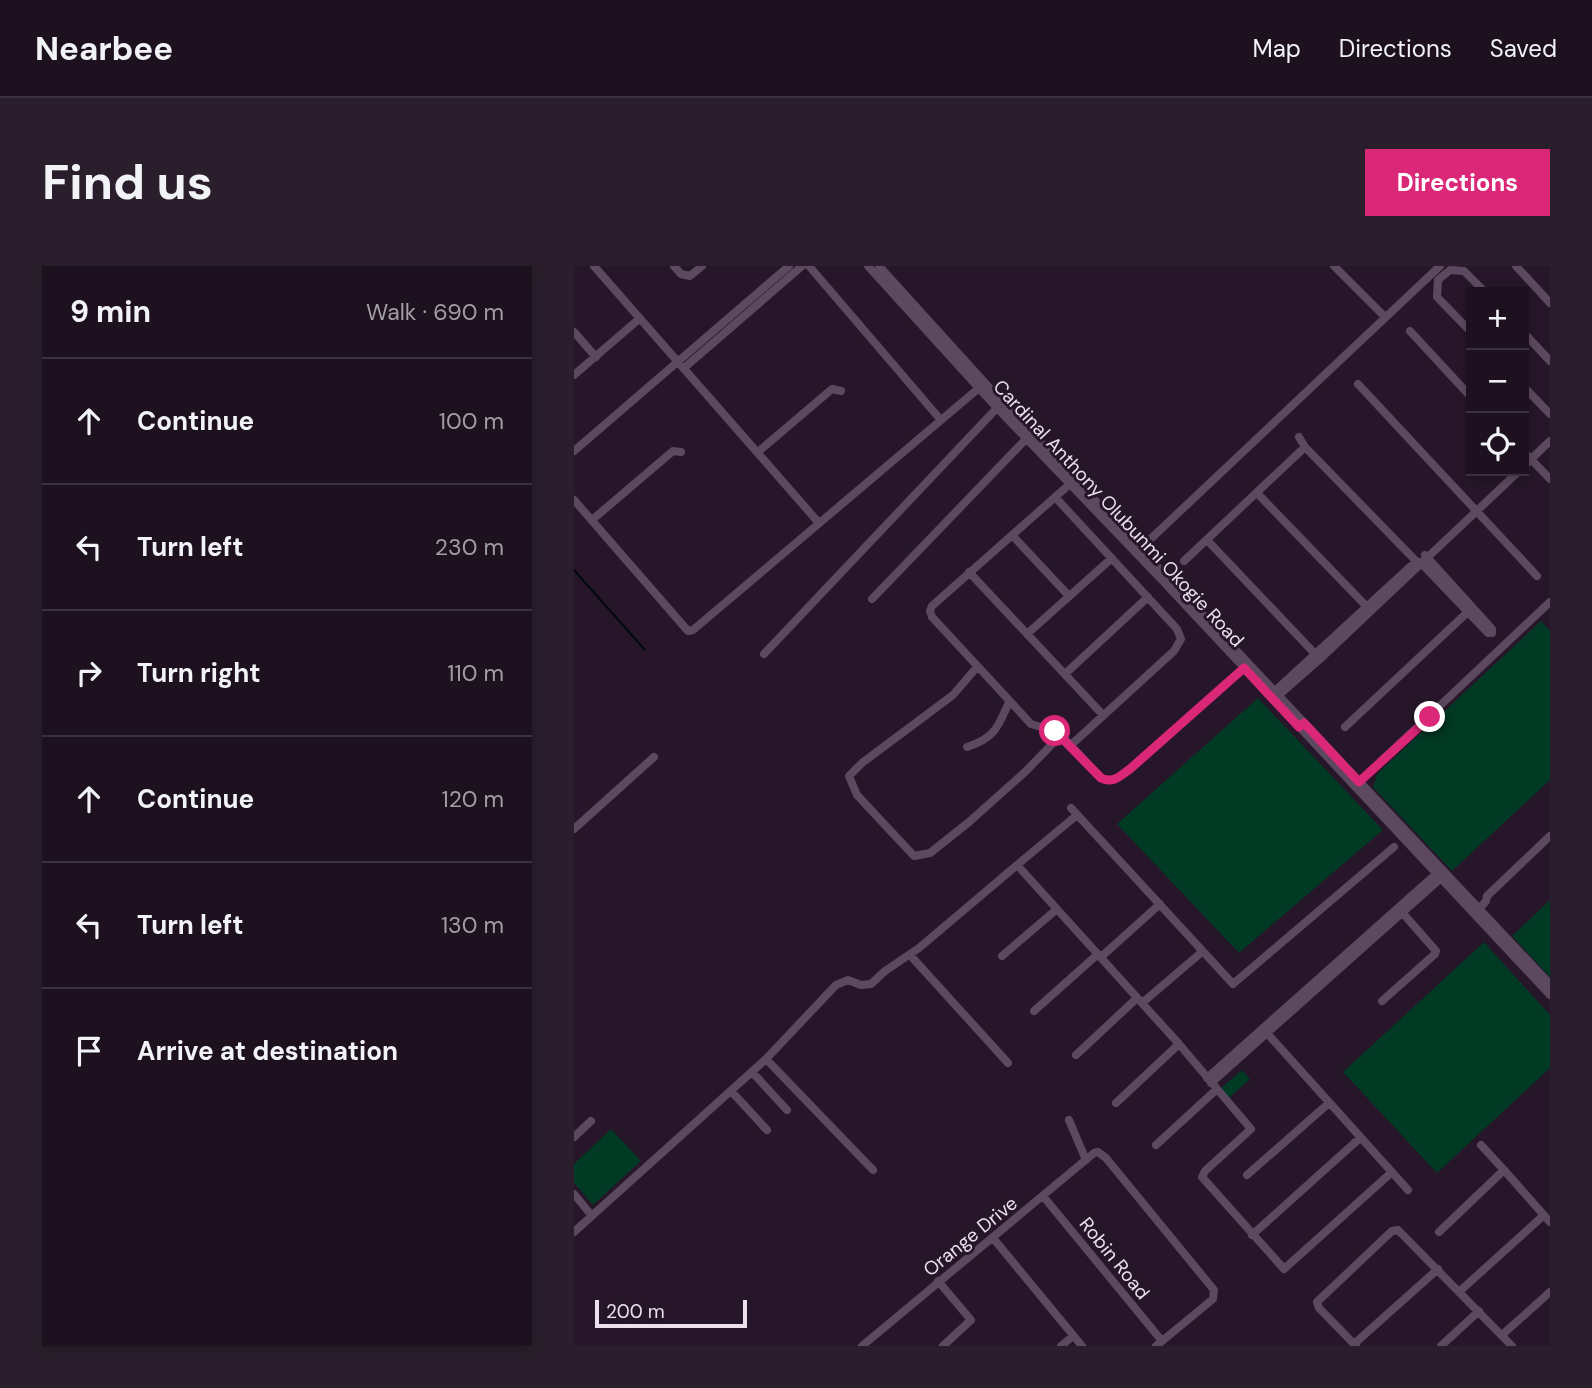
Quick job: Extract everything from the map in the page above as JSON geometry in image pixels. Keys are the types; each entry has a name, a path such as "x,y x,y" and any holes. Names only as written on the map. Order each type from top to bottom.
{"street":[{"path":"594,266 819,523"},
{"path":"674,266 681,274 690,276 702,266"},
{"path":"681,365 789,266"},
{"path":"574,451 802,266"},
{"path":"809,266 940,419"},
{"name":"Cardinal Anthony Olubunmi Okogie Road","path":"868,266 997,408 1141,548 1277,693 1302,725 1438,877 1550,995"},
{"name":"Cardinal Anthony Olubunmi Okogie Road","path":"879,266 1244,668 1359,782 1550,984"},
{"path":"1335,266 1385,317"},
{"path":"1141,548 1440,266"},
{"path":"1516,266 1550,303"},
{"path":"1466,327 1437,297 1438,280 1450,270 1464,271 1480,287"},
{"path":"574,375 639,319"},
{"path":"1410,331 1466,392"},
{"path":"574,332 596,357"},
{"path":"1529,338 1550,361"},
{"path":"1357,384 1537,576"},
{"path":"574,500 688,631 692,630 979,388"},
{"path":"758,452 832,389 841,391"},
{"path":"1529,392 1550,414"},
{"path":"764,654 997,408"},
{"path":"1529,456 1550,435"},
{"path":"1299,437 1306,447 1471,609 1345,727"},
{"path":"872,599 1027,438"},
{"path":"1529,457 1550,441"},
{"path":"1184,561 1306,447"},
{"path":"592,520 673,451 681,452"},
{"path":"1529,462 1550,479"},
{"path":"1475,509 1507,476"},
{"path":"1277,693 1513,476"},
{"path":"1073,482 969,572 932,606 930,611 1009,702 1031,724 1055,731 1101,778 1113,781 1244,668"},
{"path":"1257,493 1368,609"},
{"path":"1055,497 1177,629 1181,639 1174,651 1071,745"},
{"path":"1012,535 1069,596"},
{"path":"1207,540 1318,657"},
{"path":"1027,634 1112,558"},
{"path":"969,572 1103,715"},
{"path":"1065,674 1148,597"},
{"path":"1359,782 1550,602"},
{"path":"978,667 953,695 862,763 849,776 857,795 914,856 930,853 969,822 1061,736"},
{"path":"967,747 983,742 998,729 1009,702"},
{"path":"574,829 653,757"},
{"path":"574,1232 766,1059 836,985 848,980 861,985 872,984 1017,865 1074,811 1233,984 1394,847"},
{"path":"1476,906 1550,836"},
{"path":"1017,865 1180,1044 1251,1129 1205,1171 1202,1177 1284,1269 1392,1172"},
{"path":"1156,1145 1265,1031 1438,877"},
{"path":"1034,1011 1160,904"},
{"path":"1002,956 1057,909"},
{"path":"1382,1001 1436,951 1400,910"},
{"path":"1076,1055 1203,951"},
{"path":"910,955 1008,1063"},
{"path":"1265,1031 1408,1190"},
{"path":"1116,1103 1180,1044"},
{"path":"766,1059 873,1170"},
{"path":"752,1072 787,1110"},
{"path":"731,1091 767,1130"},
{"path":"1247,1175 1329,1103"},
{"path":"1069,1120 1086,1160"},
{"path":"576,1131 591,1121"},
{"path":"1252,1235 1360,1138"},
{"path":"1460,1291 1547,1218 1481,1145"},
{"name":"Orange Drive","path":"862,1346 1098,1152 1106,1158 1214,1290 1213,1299 1159,1343"},
{"path":"1439,1232 1504,1170"},
{"path":"574,1194 592,1216"},
{"name":"Robin Road","path":"1043,1196 1159,1343"},
{"path":"1438,1269 1355,1345 1319,1308 1317,1302 1392,1231 1402,1232 1460,1291 1512,1346"},
{"path":"993,1238 1082,1346"},
{"path":"939,1281 971,1320 943,1346"},
{"path":"1502,1335 1550,1292"},
{"path":"1441,1346 1479,1311"},
{"path":"1061,1346 1073,1336"}],"green space":[{"path":"1541,621 1550,631 1550,780 1452,871 1373,787 1378,773"},
{"path":"1258,698 1383,830 1239,953 1117,824"},
{"path":"1550,900 1550,977 1512,936"},
{"path":"1484,942 1550,1015 1550,1068 1437,1173 1343,1072"},
{"path":"1242,1070 1250,1079 1229,1098 1221,1088"},
{"path":"611,1129 641,1161 593,1205 574,1183 574,1164"}],"waterway":[{"path":"574,570 645,650"}],"route":[{"path":"1055,731 1101,778 1113,781 1244,668 1299,727 1304,723 1359,782 1430,717"}]}
